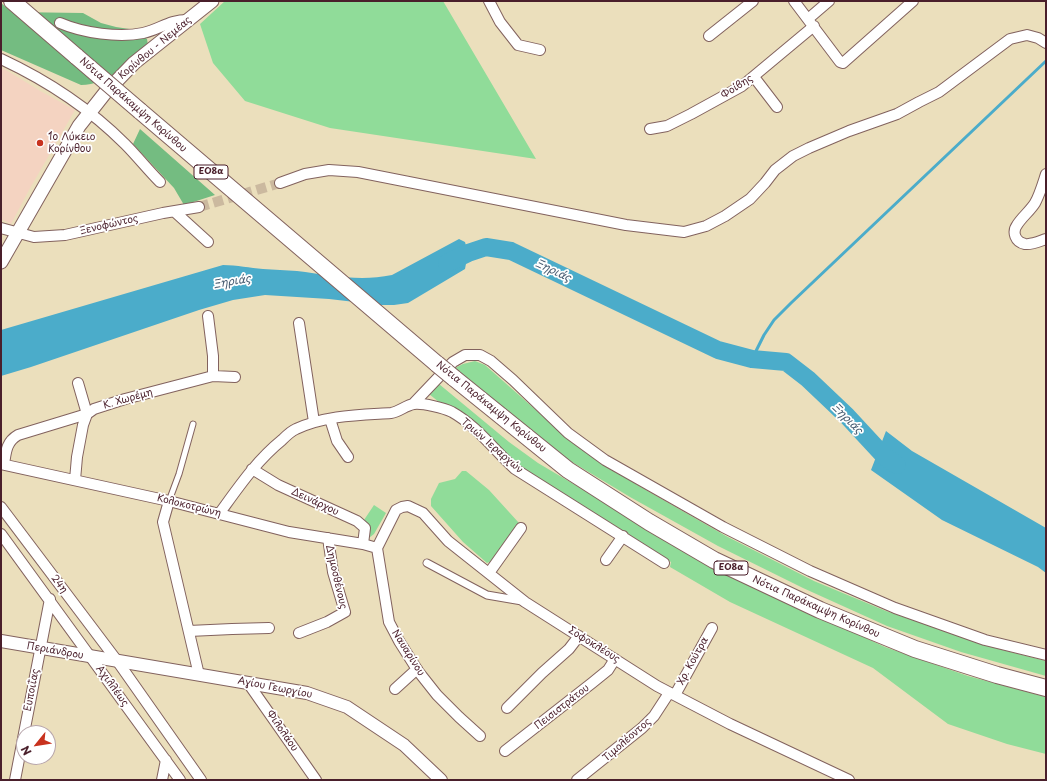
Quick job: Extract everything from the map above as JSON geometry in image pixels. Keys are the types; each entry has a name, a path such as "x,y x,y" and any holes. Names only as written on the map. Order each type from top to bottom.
{"highway":[{"name":"Νότια Παράκαμψη Κορίνθου","path":"12,1 454,378 568,470 642,518 714,560 820,610 915,649 996,675 1046,688"}],"main road":[{"name":"Κορίνθου - Νεμέας","path":"1,262 80,126 90,113 121,76 212,1"}],"street":[{"path":"489,1 500,22 518,45 540,50"},
{"path":"709,36 752,1"},
{"path":"794,1 840,62 843,63 913,1"},
{"name":"Φοίβης","path":"650,129 667,126 731,93 754,77 811,23 829,1"},
{"path":"60,23 74,29 88,32 133,34 144,33 176,20 188,20"},
{"path":"280,183 305,174 329,170 358,172 626,225 684,232 712,223 750,199 775,170 793,156 842,134 897,114 939,92 1010,39 1027,35 1038,38 1046,43"},
{"path":"1,59 52,86 90,113 125,144 160,182"},
{"path":"754,77 777,107"},
{"path":"1046,174 1038,197 1014,230 1015,236 1024,244 1031,244 1046,239"},
{"name":"Ξενοφώντος","path":"1,228 34,237 65,235 163,213 199,208"},
{"path":"175,212 208,242"},
{"path":"208,316 213,356 213,376"},
{"path":"299,323 314,422"},
{"path":"219,514 252,469 274,446 295,429 314,422 352,414 394,413 413,404 453,362 466,355 480,355 491,361 502,370 568,433 605,460 723,528 810,571 895,608 985,640 1046,655"},
{"name":"Κ. Χωρέμη","path":"2,464 8,444 11,439 18,435 87,414 94,409 125,399 213,376 236,377"},
{"path":"75,480 77,457 87,414 78,383"},
{"name":"Τριών Ιεραρχών","path":"413,404 431,406 451,412 473,427 498,454 515,469 664,563"},
{"path":"330,419 337,441 348,457"},
{"name":"Κολοκοτρώνη","path":"2,464 169,501 290,532 363,544 376,548"},
{"name":"Δεινάρχου","path":"252,469 284,488 357,521 365,528 363,544"},
{"path":"169,501 163,522 199,675"},
{"name":"Σοφοκλέους","path":"376,548 396,510 408,506 423,513 448,540 525,602 615,659 672,694 730,724 836,777 849,780"},
{"name":"24η","path":"1,507 113,661"},
{"path":"489,573 521,528"},
{"name":"Αχιλλέως","path":"1,534 50,599 180,780"},
{"path":"606,560 623,536"},
{"name":"Δημοσθένους","path":"299,633 327,622 346,612 333,572 328,538"},
{"name":"Ναυαρίνου","path":"376,548 389,622 417,670 450,708 480,736"},
{"path":"427,562 487,595 525,602"},
{"name":"Ευποιΐας","path":"15,780 50,599"},
{"path":"189,631 269,628"},
{"name":"Χρ. Κούτρα","path":"672,694 712,628"},
{"path":"507,708 542,673 569,649 579,636"},
{"name":"Περιάνδρου","path":"1,641 113,661"},
{"name":"Πεισιστράτου","path":"505,751 592,684 608,670 615,659"},
{"name":"Αγίου Γεωργίου","path":"113,661 307,693 348,707 404,745 441,780"},
{"name":"Αχιλλέως","path":"113,661 201,780"},
{"path":"395,688 417,670"},
{"name":"Φιλολάου","path":"248,683 316,780"},
{"name":"Τιμολέοντος","path":"577,780 642,728 672,694"},
{"path":"162,780 166,760"}],"lane":[{"path":"169,501 179,474 193,424"}],"shaded area":[{"path":"1,67 75,110 11,224 1,219"}],"green space":[{"path":"225,1 443,1 536,159 330,128 245,101 213,63 200,24"},
{"path":"1,3 12,12 83,13 101,23 136,30 147,39 148,45 126,65 109,77 91,84 81,85 1,50"},
{"path":"140,129 215,195 184,205 174,188 133,144"},
{"path":"475,361 485,365 546,419 589,454 639,486 726,536 814,581 886,611 995,648 1046,661 1046,676 961,652 887,626 803,588 718,546 630,497 562,456 453,369 463,364"},
{"path":"439,384 509,442 538,463 631,518 785,600 885,647 968,676 1046,697 1046,754 1007,744 948,724 873,668 730,602 670,567 671,562 525,471 429,394"},
{"path":"462,471 466,471 489,490 519,523 492,561 487,563 463,542 431,506 431,499 439,483 455,479"},
{"path":"374,505 386,513 374,534 369,538 364,520"}],"water":[{"path":"459,239 465,242 468,253 465,269 408,303 381,305 329,299 265,295 233,300 1,376 1,330 223,265 297,271 356,278 392,275"},
{"path":"886,431 912,451 1046,528 1046,573 1038,567 942,520 871,470"}],"waterway":[{"path":"752,359 764,335 774,320 1046,61"},
{"name":"Ξηριάς","path":"447,263 468,253 486,247 511,251 718,350 752,359 786,362 808,379 847,416 885,457 897,465"}],"tunnel":[{"path":"199,207 280,183"}],"place":[{"name":"1ο Λύκειο Κορίνθου","path":"40,143"}]}
